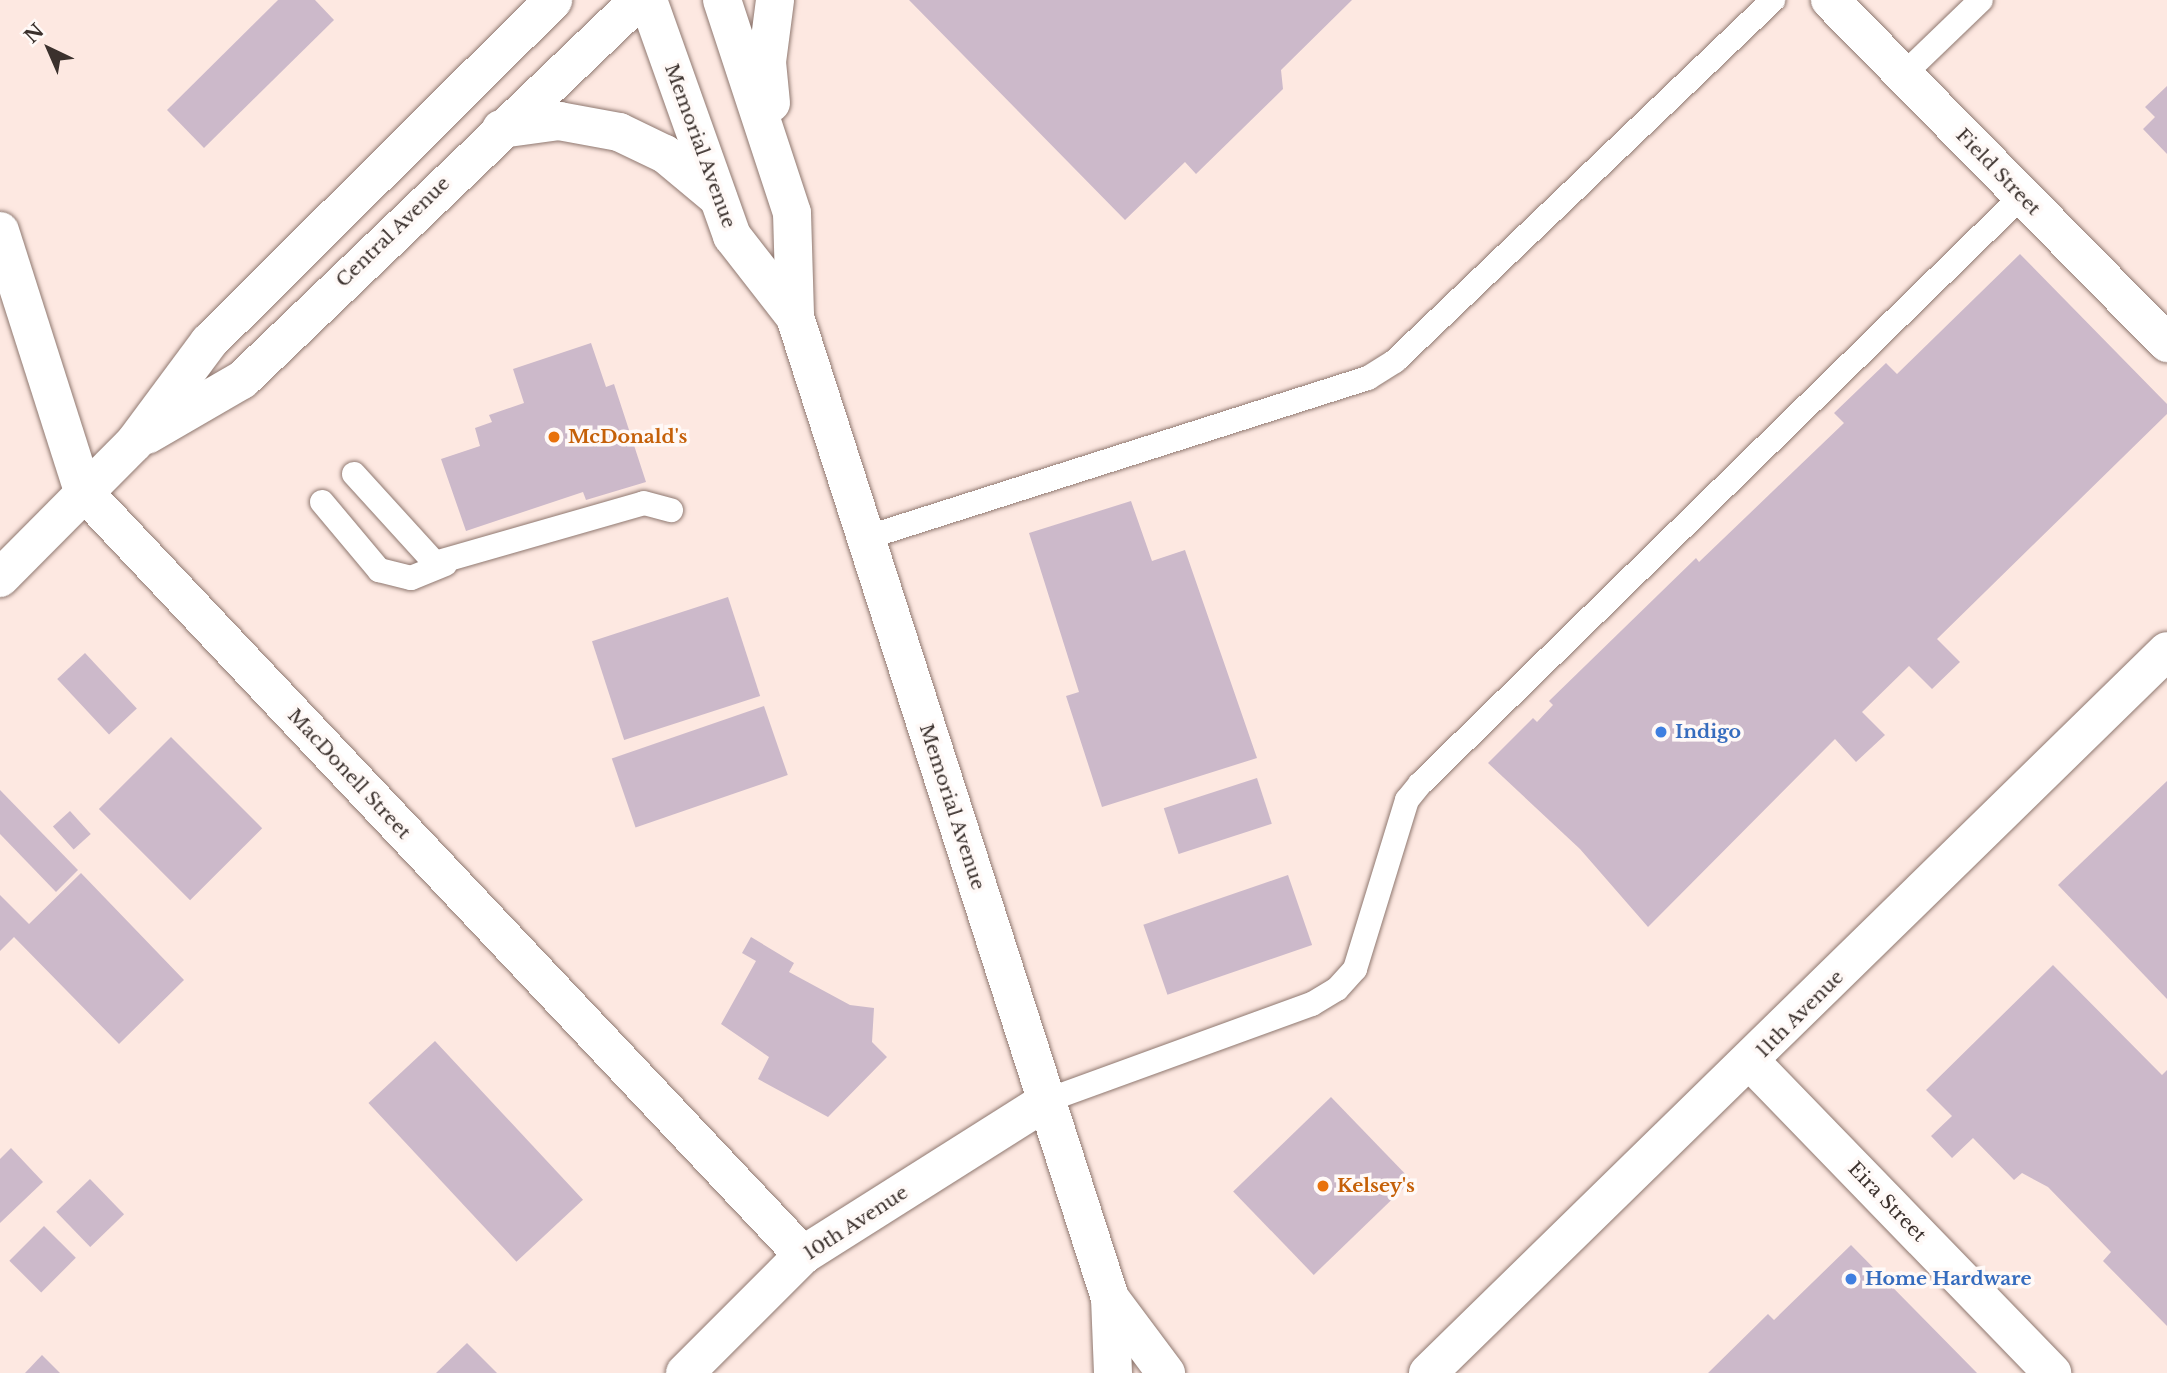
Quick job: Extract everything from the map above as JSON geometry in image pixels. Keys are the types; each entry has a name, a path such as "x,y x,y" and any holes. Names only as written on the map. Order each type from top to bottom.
{"main road":[{"name":"Central Avenue","path":"0,578 83,491 134,443 209,342 553,0"},
{"name":"Central Avenue","path":"134,443 242,380 501,129 639,0"},
{"name":"Memorial Avenue","path":"648,0 732,236 795,317"},
{"name":"Memorial Avenue","path":"722,0 792,212 795,317 1110,1298 1113,1373"},
{"path":"775,0 767,62 777,165"},
{"name":"Field Street","path":"1830,0 2167,343"},
{"path":"501,129 559,121 619,132 665,154 718,198"},
{"name":"MacDonell Street","path":"0,231 83,491 803,1255"},
{"name":"11th Avenue","path":"1428,1373 1751,1062 2167,651"},
{"name":"Eira Street","path":"1751,1062 2052,1373"},
{"name":"10th Avenue","path":"685,1373 803,1255 1048,1100"},
{"name":"Memorial Avenue","path":"1110,1298 1166,1373"}],"lane":[{"path":"865,538 1368,378 1395,361 1773,0"},
{"path":"1903,75 1981,0"},
{"path":"1048,1100 1312,1004 1337,989 1355,969 1407,800 1420,784 2022,196"},
{"path":"354,474 422,555 445,564"},
{"path":"322,502 379,570 411,578 445,564 645,503 671,510"}],"building":[{"path":"278,0 315,0 334,20 204,148 167,110"},
{"path":"909,0 1352,0 1281,70 1283,89 1196,174 1185,162 1125,220"},
{"path":"2167,86 2167,154 2143,129 2155,117 2145,107"},
{"path":"2020,254 2167,404 2167,414 1937,639 1960,662 1932,689 1909,666 1862,712 1885,735 1856,762 1835,739 1648,927 1580,849 1488,763 1533,718 1537,722 1553,705 1549,701 1696,558 1699,562 1844,423 1834,413 1886,363 1897,374"},
{"name":"McDonald's","path":"591,343 606,387 614,384 646,482 586,500 583,492 466,531 441,459 480,446 475,428 492,422 489,415 524,403 513,369"},
{"path":"1131,501 1152,561 1185,550 1257,758 1102,807 1066,696 1079,692 1029,533"},
{"path":"728,597 760,696 624,740 592,641"},
{"path":"85,653 137,709 109,734 57,679"},
{"path":"764,706 788,775 636,827 612,758"},
{"path":"171,737 262,828 190,900 99,809"},
{"path":"1257,778 1272,824 1179,854 1164,808"},
{"path":"2167,781 2167,999 2058,885"},
{"path":"0,790 78,870 56,892 0,834"},
{"path":"70,811 91,834 74,849 53,826"},
{"path":"81,873 184,980 119,1044 14,937 0,951 0,895 29,924"},
{"path":"1288,875 1312,945 1167,995 1143,925"},
{"path":"751,937 794,963 789,972 850,1005 874,1008 872,1042 887,1057 828,1117 758,1079 769,1057 721,1024 756,961 742,953"},
{"path":"2053,965 2162,1075 2167,1070 2167,1326 2103,1261 2111,1252 2048,1187 2022,1173 2014,1180 1973,1138 1952,1158 1931,1136 1952,1116 1926,1090"},
{"path":"435,1041 583,1200 516,1262 368,1103"},
{"name":"Kelsey's","path":"1331,1097 1412,1180 1314,1275 1233,1191"},
{"path":"11,1148 43,1182 0,1223 0,1159"},
{"path":"90,1179 124,1214 90,1247 56,1212"},
{"path":"44,1226 76,1258 41,1292 9,1261"},
{"name":"Home Hardware","path":"1851,1245 1977,1373 1708,1373 1768,1314 1774,1320"},
{"path":"467,1343 497,1373 436,1373"},
{"path":"42,1355 60,1373 25,1373"}],"place":[{"name":"McDonald's","path":"554,437"},
{"name":"Indigo","path":"1661,732"},
{"name":"Kelsey's","path":"1323,1186"},
{"name":"Home Hardware","path":"1851,1279"}]}
